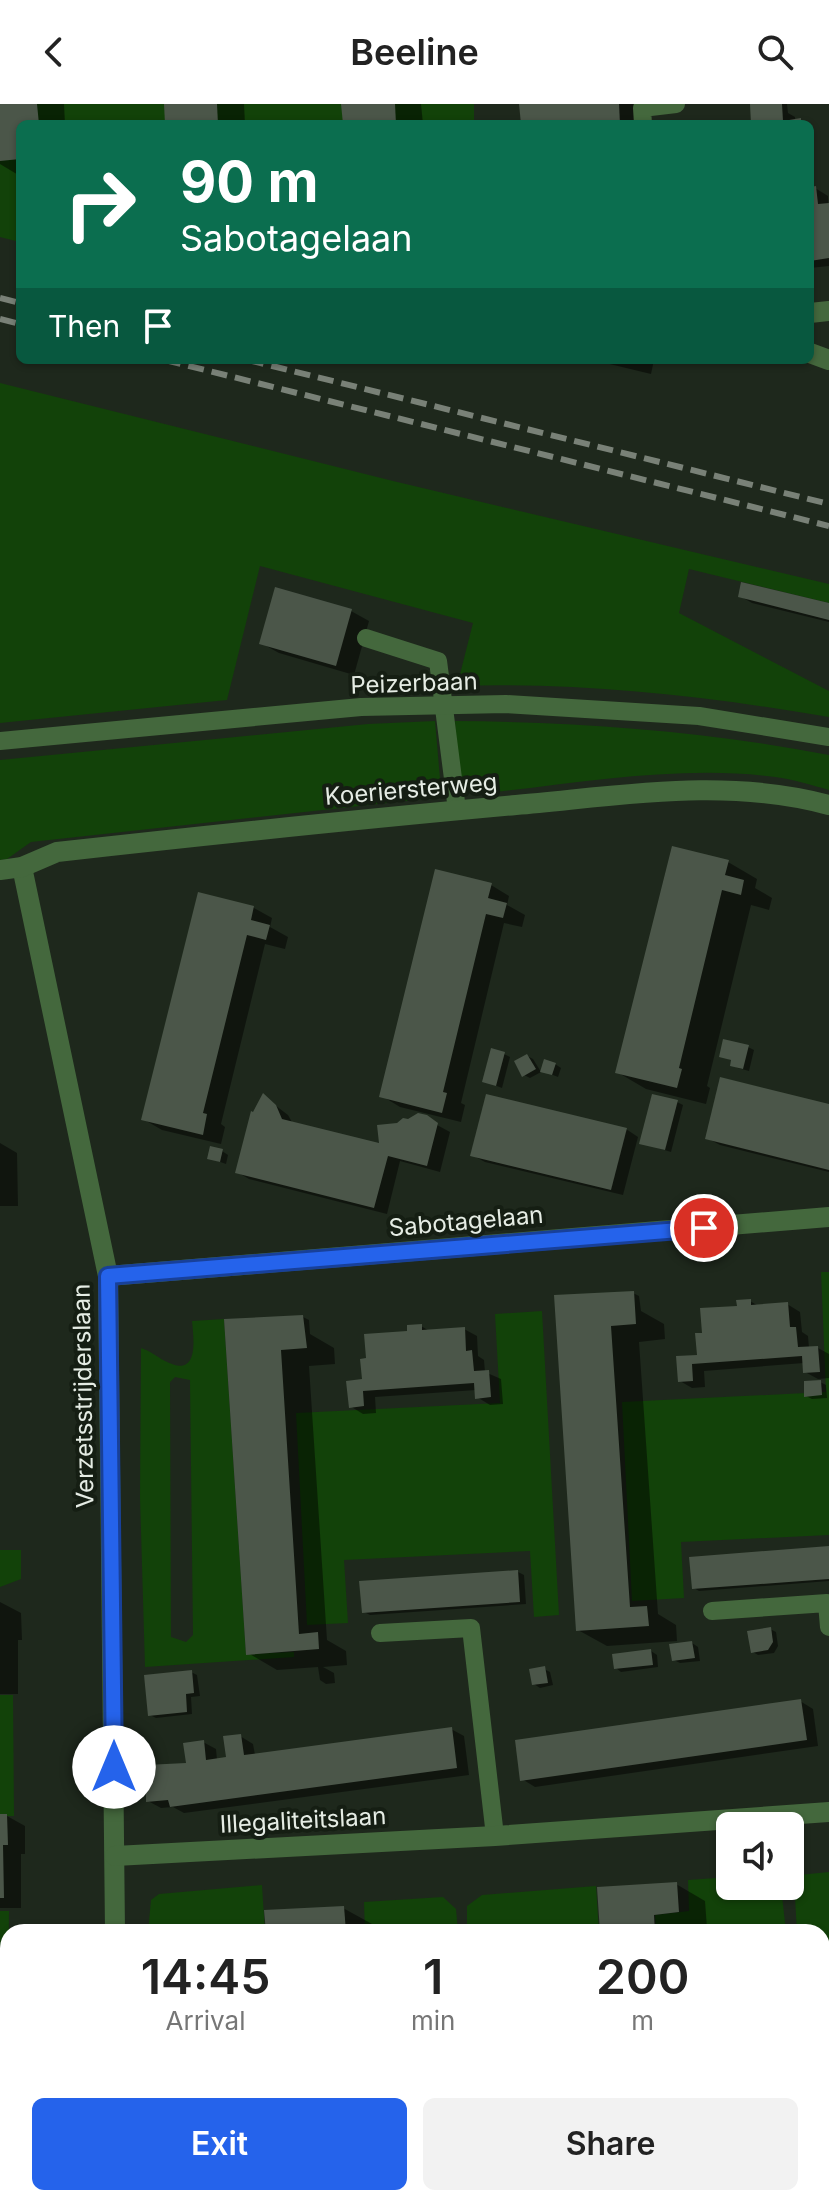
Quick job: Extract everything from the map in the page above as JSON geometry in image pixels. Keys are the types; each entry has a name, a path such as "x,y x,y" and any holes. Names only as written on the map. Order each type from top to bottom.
{"street":[{"name":"Koeriersterweg","path":"0,870 22,867 57,852 340,820 678,791 735,789 793,795 829,805"},
{"name":"Verzetsstrijderslaan","path":"22,867 108,1276 115,1924"},
{"name":"Sabotagelaan","path":"108,1276 829,1217"},
{"name":"Illegaliteitslaan","path":"115,1856 495,1836 829,1812"}],"lane":[{"path":"643,120 642,108 676,104"},
{"path":"366,638 438,661 457,810"},
{"name":"Peizerbaan","path":"0,741 361,707 443,705 559,706 673,714 829,737"},
{"path":"712,1611 827,1603 829,1627"},
{"path":"380,1633 471,1628 495,1836"}],"green space":[{"path":"0,104 474,104 474,120 16,120 16,241 0,237"},
{"path":"0,383 393,481 829,584 829,603 689,569 679,613 829,691 829,717 644,692 551,686 457,686 473,623 260,566 227,700 0,723"},
{"path":"435,721 441,790 433,798 31,842 7,859 0,860 0,760 368,724"},
{"path":"455,721 643,729 829,755 829,790 775,777 702,773 626,777 478,794 470,789 460,773"},
{"path":"821,1272 829,1272 829,1535 681,1542 684,1598 632,1601 622,1402 826,1392"},
{"path":"542,1311 559,1615 534,1617 530,1551 344,1560 348,1623 307,1625 296,1413 500,1403 495,1314"},
{"path":"224,1319 246,1654 294,1652 294,1657 145,1667 140,1497 141,1348 165,1361 184,1365 192,1355 192,1321","holes":["175,1377 190,1380 193,1635 186,1642 171,1637 170,1382"]},
{"path":"0,1550 21,1550 21,1579 0,1587"},
{"path":"0,1695 13,1695 14,1816 0,1816"},
{"path":"829,1872 829,1924 797,1924 795,1900 804,1900 804,1874"},
{"path":"716,1878 716,1900 783,1900 785,1924 656,1924 655,1915 689,1911 688,1880"},
{"path":"262,1885 264,1924 149,1924 151,1900 159,1894"},
{"path":"596,1886 598,1924 467,1924 467,1906 482,1895"},
{"path":"443,1897 456,1909 457,1924 365,1924 364,1902"},
{"path":"0,1911 9,1911 9,1924 0,1924"}],"building":[{"path":"0,104 37,104 39,120 16,120 16,159 0,161"},
{"path":"164,104 217,104 218,120 165,120"},
{"path":"341,104 395,104 396,120 343,120"},
{"path":"519,104 619,104 620,120 521,120"},
{"path":"750,104 782,104 783,120 751,120"},
{"path":"814,186 818,204 829,203 829,258 814,260"},
{"path":"741,582 829,603 829,620 738,597"},
{"path":"275,587 352,609 336,666 259,644"},
{"path":"672,846 729,860 725,875 744,880 741,895 722,890 679,1068 682,1069 677,1088 615,1073"},
{"path":"435,869 492,883 488,898 507,903 503,918 486,914 443,1092 447,1093 442,1113 379,1097"},
{"path":"198,892 254,906 251,920 270,925 266,940 247,935 203,1113 207,1114 203,1135 141,1120"},
{"path":"723,1039 749,1045 743,1069 730,1066 731,1060 719,1057"},
{"path":"491,1048 505,1052 496,1086 482,1082"},
{"path":"527,1054 536,1069 522,1077 514,1061"},
{"path":"544,1059 556,1063 552,1075 540,1072"},
{"path":"720,1077 829,1104 829,1170 705,1139"},
{"path":"263,1093 276,1105 282,1119 379,1143 377,1125 397,1123 418,1113 427,1115 438,1123 427,1166 388,1156 374,1208 235,1173 251,1111"},
{"path":"486,1094 627,1128 611,1190 470,1156"},
{"path":"652,1094 678,1100 665,1150 639,1144"},
{"path":"210,1146 223,1149 220,1162 207,1159"},
{"path":"634,1291 636,1324 611,1326 630,1607 647,1606 649,1626 576,1631 554,1295"},
{"path":"751,1299 751,1305 788,1302 790,1327 796,1327 798,1347 818,1346 820,1372 803,1373 802,1356 692,1364 693,1381 678,1382 676,1356 697,1355 695,1333 702,1333 700,1308 737,1306 736,1300"},
{"path":"303,1315 307,1348 281,1350 299,1634 318,1632 319,1649 246,1655 224,1319"},
{"path":"422,1324 422,1330 465,1327 466,1351 472,1350 474,1371 489,1370 491,1397 475,1399 474,1383 363,1391 364,1406 349,1408 346,1381 362,1379 360,1359 366,1358 364,1334 407,1331 407,1325"},
{"path":"821,1380 822,1395 804,1397 804,1381"},
{"path":"829,1546 829,1579 692,1589 689,1557"},
{"path":"518,1570 520,1602 362,1613 359,1581"},
{"path":"771,1627 773,1642 768,1650 751,1653 747,1631"},
{"path":"692,1641 695,1658 672,1661 669,1644"},
{"path":"651,1649 653,1665 614,1669 612,1654"},
{"path":"545,1666 548,1683 532,1685 529,1669"},
{"path":"192,1670 194,1693 186,1694 187,1712 148,1716 144,1675"},
{"path":"801,1699 807,1740 520,1781 515,1740"},
{"path":"452,1727 457,1768 170,1807 168,1800 146,1802 146,1765 186,1763 183,1743 204,1740 206,1760 226,1757 223,1736 241,1734 244,1755"},
{"path":"0,1814 7,1814 8,1845 3,1845 4,1898 0,1898"},
{"path":"677,1882 679,1912 654,1915 655,1924 599,1924 597,1887"},
{"path":"344,1906 345,1924 265,1924 264,1910"}],"railway":[{"path":"0,298 16,302"},
{"path":"0,319 16,323"},
{"path":"181,364 829,526"},
{"path":"264,364 829,504"}],"route":[{"path":"114,1767 108,1276 704,1228"}]}
